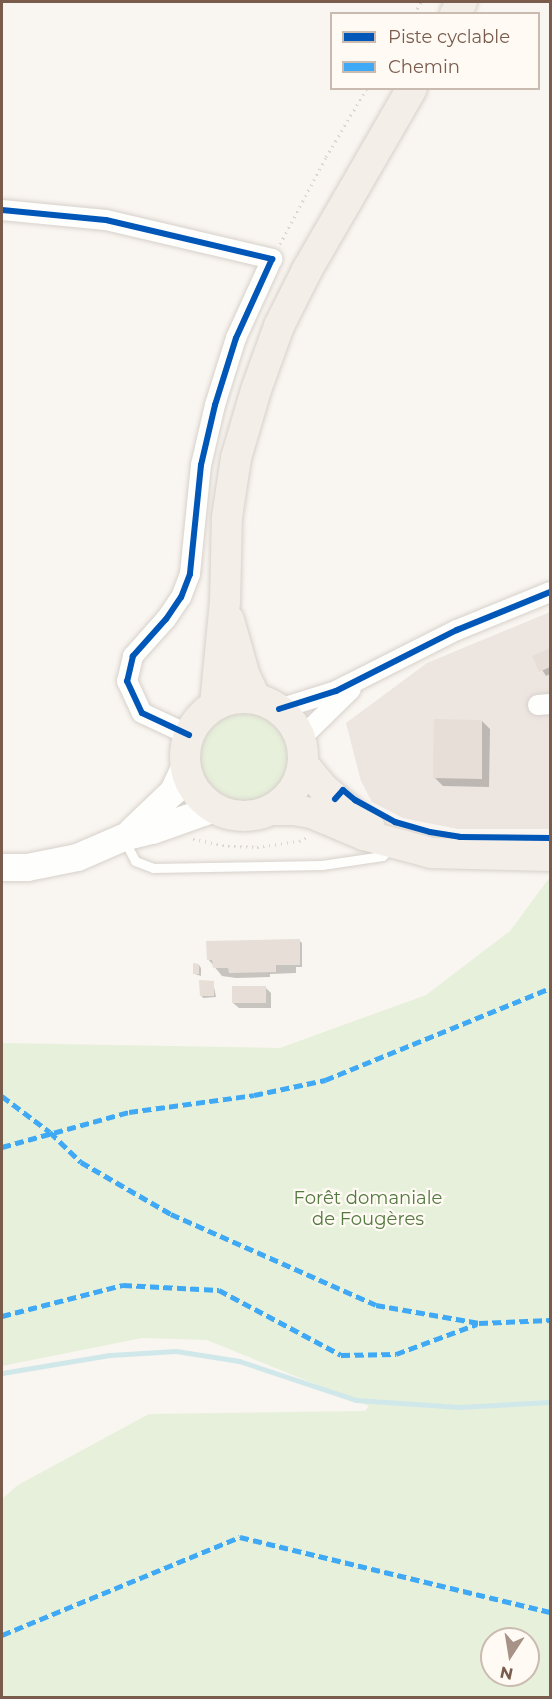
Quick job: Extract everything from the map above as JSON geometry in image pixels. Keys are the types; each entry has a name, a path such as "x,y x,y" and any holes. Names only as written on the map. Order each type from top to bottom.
{"main road":[{"path":"215,705 225,602 227,517 236,458 264,368 279,326 307,270 411,90"},
{"path":"225,602 245,676 267,704 288,717 302,751 324,789 390,842"},
{"path":"123,837 173,791 185,765 189,735 199,718 215,705 231,699 267,704"},
{"path":"270,810 288,796 295,787 302,751"},
{"path":"185,765 194,789 214,808 247,816 270,810 311,813 390,842 430,853 550,856"},
{"path":"2,867 27,867 77,857 123,837 152,830 214,808"}],"street":[{"path":"2,210 106,220 272,259 236,338 215,405 201,465 190,574 182,597 166,620 133,657 127,681 142,713 189,735"},
{"path":"267,704 318,697 362,679 457,630 550,592"},
{"path":"302,751 362,679"}],"lane":[{"path":"123,837 135,861 153,868 322,865 382,856 390,842"}],"path":[{"path":"272,259 326,157 366,90"}],"shaded area":[{"path":"550,612 550,829 458,829 403,818 372,802 361,781 346,723 427,663"}],"green space":[{"path":"244,710 262,713 278,723 288,739 291,757 288,775 278,791 262,801 244,804 226,801 210,791 200,775 197,757 200,739 210,723 226,713"},
{"name":"Forêt domaniale de Fougères","path":"550,877 550,1697 2,1697 2,1499 18,1485 149,1414 365,1411 369,1406 207,1340 142,1338 2,1366 2,1043 280,1048 426,995 510,931"}],"building":[{"path":"550,648 550,667 539,672 532,656"},
{"path":"434,719 482,720 482,779 433,778"},
{"path":"300,939 300,965 276,965 276,972 229,973 228,968 213,968 212,960 207,960 206,941"},
{"path":"193,963 199,964 199,974 193,974"},
{"path":"199,980 214,981 214,996 200,996"},
{"path":"232,986 266,986 266,1003 232,1003"}],"waterway":[{"path":"2,1373 110,1355 176,1351 239,1361 356,1400 460,1407 550,1402"}],"marked path":[{"path":"2,1147 129,1112 254,1095 325,1080 550,988"},
{"path":"2,1096 50,1132 81,1162 171,1214 376,1305 479,1323 550,1320"},
{"path":"2,1316 123,1285 219,1290 341,1355 396,1354 477,1324"},
{"path":"2,1635 240,1537 550,1612"}],"cycle path":[{"path":"2,210 106,220 272,259 236,338 215,405 201,465 190,574 181,597 166,619 133,656 127,681 142,713 189,735"},
{"path":"279,709 336,691 457,630 550,592"},
{"path":"335,799 343,790 355,800 395,822 430,832 460,837 550,838"}]}
